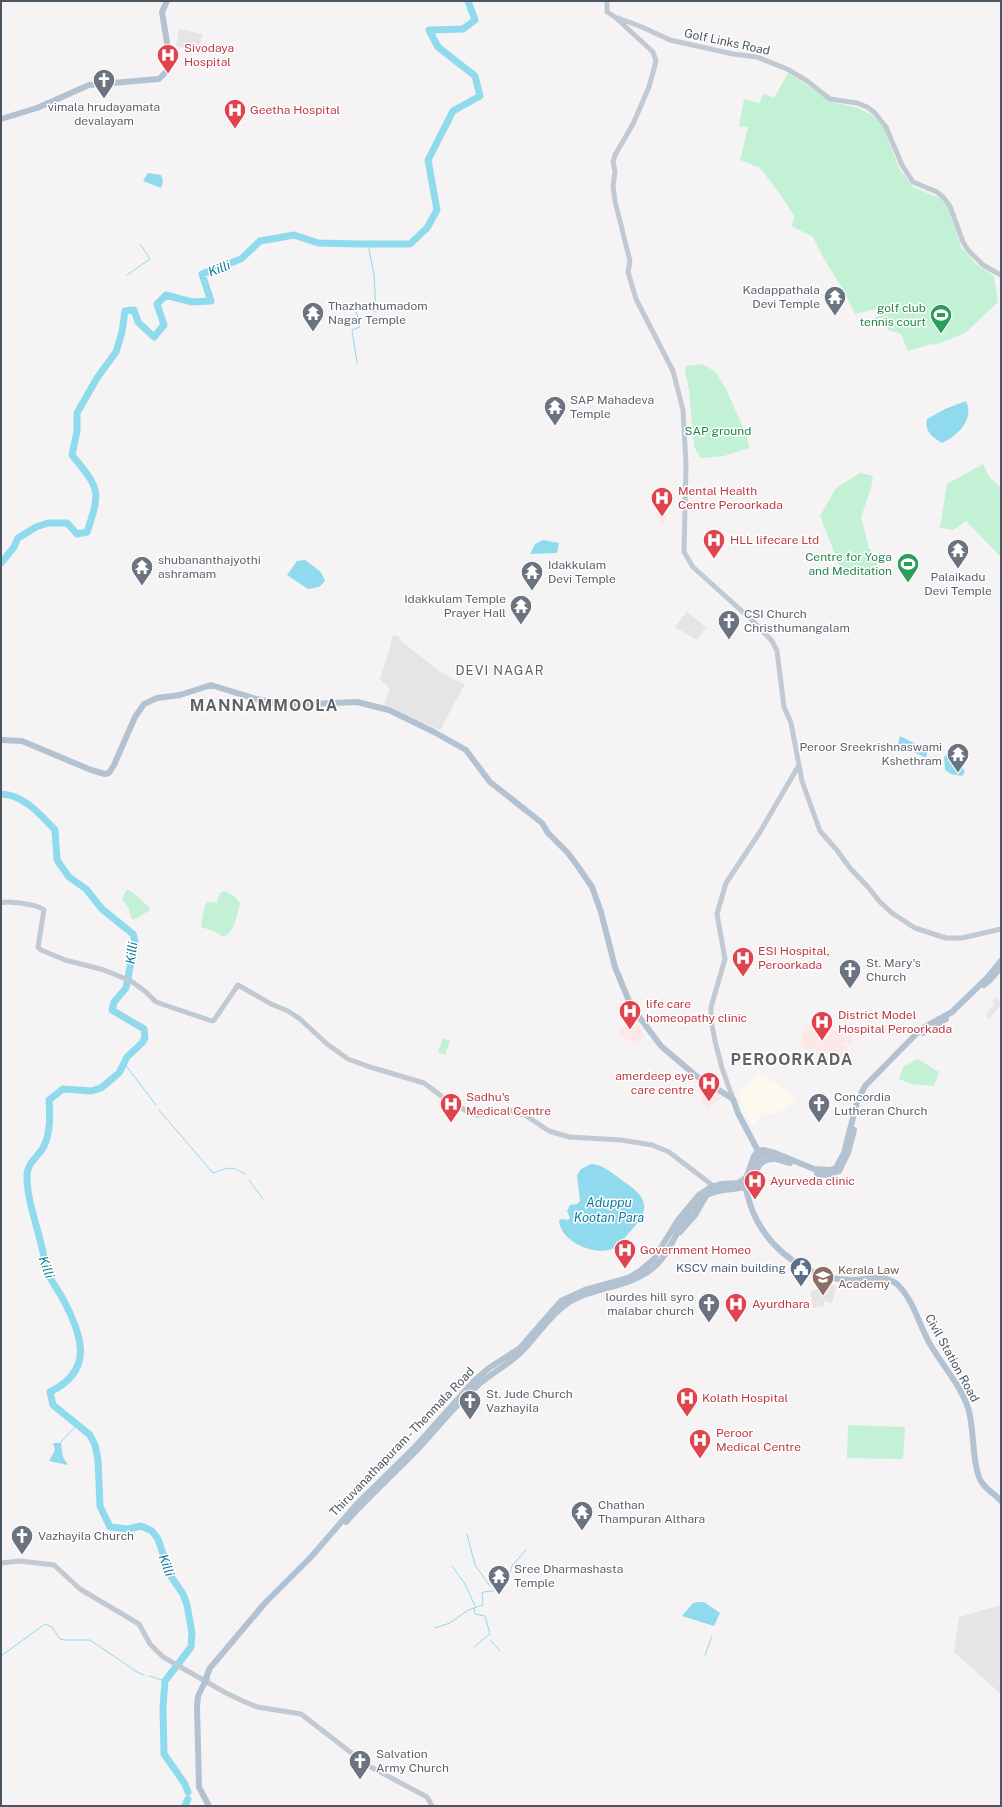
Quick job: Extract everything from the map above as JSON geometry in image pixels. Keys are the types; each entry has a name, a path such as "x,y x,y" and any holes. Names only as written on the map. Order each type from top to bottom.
{"main road":[{"path":"1,119 38,108 89,85 159,78 168,70 170,61 162,12 167,1"},
{"path":"1,740 22,741 91,770 105,774 109,773 138,712 144,704 157,698 180,695 211,685 256,699 286,705 357,702 399,714 466,750 490,782 542,823 553,838 568,853 592,887 602,912 613,960 626,998 636,1014 661,1046 678,1061 695,1075 733,1099 738,1113 758,1151 759,1158 750,1183 744,1183 754,1156 758,1151 764,1150 775,1153 804,1167"},
{"path":"851,1136 857,1102 865,1086 921,1029 952,1012 987,978 1001,961"},
{"path":"758,1151 775,1159 822,1171 836,1168 851,1136 863,1096 871,1086 927,1030 956,1013 990,980 1001,967"},
{"path":"755,1170 766,1160 775,1159"},
{"name":"Thiruvanathapuram - Thenmala Road","path":"209,1806 199,1787 198,1696 206,1677 250,1623 266,1605 319,1555 358,1506 424,1443 453,1406 506,1360 529,1345 563,1303 614,1284 627,1282 656,1266 694,1199 706,1190 744,1183"},
{"name":"Civil Station Road","path":"744,1183 752,1212 764,1233 797,1264 814,1273 831,1278 852,1280 870,1278 886,1279 901,1288 929,1342 955,1381 964,1398 969,1410 979,1478 989,1491 1001,1501"},
{"name":"Thiruvanathapuram - Thenmala Road","path":"675,1231 701,1198 716,1188"}],"street":[{"path":"607,1 607,12 615,17 653,52 656,62 654,72 633,124 614,158 615,170 612,186 630,261 628,272 636,299 673,371 682,410 686,465 684,552 693,567 755,623 772,641 777,651 784,708 791,723 802,781 820,831 850,868 880,902 892,913 916,928 946,938 962,938 1001,929"},
{"name":"Golf Links Road","path":"615,17 670,40 733,54 757,56 787,69 807,81 830,99 857,103 867,107 874,112 886,127 902,164 914,182 936,192 943,197 950,206 963,242 968,250 983,265 1001,274"},
{"path":"733,1099 722,1068 711,1020 711,1008 725,959 717,914 726,883 760,832 799,765"},
{"path":"1,903 6,901 37,906 44,910 38,947 41,950 69,962 104,970 131,981 146,992 156,1002 212,1021 238,985 271,1004 288,1011 300,1019 327,1044 348,1059 424,1083 444,1098 470,1113 476,1115 508,1110 525,1115 549,1130 569,1137 622,1140 652,1145 669,1152 716,1188"},
{"path":"1,1563 20,1562 54,1565 80,1589 139,1624 150,1644 163,1657 182,1668 206,1677 236,1698 257,1707 301,1714 367,1765 427,1796 432,1806"}],"shaded area":[{"path":"179,29 203,34 198,52 176,46"},
{"name":"Mental Health Centre Peroorkada","path":"661,509 663,513 666,512 668,515 665,516 667,521 661,524 655,512"},
{"path":"687,612 706,627 697,640 675,627"},
{"path":"392,636 398,636 401,641 439,671 465,684 440,730 384,704 390,689 380,679"},
{"path":"996,998 999,1000 1001,1005 989,1019 986,1014 995,1003 991,1003"},
{"name":"life care homeopathy clinic","path":"633,1014 644,1036 638,1046 618,1033"},
{"name":"District Model Hospital Peroorkada","path":"805,1025 853,1034 852,1045 843,1042 842,1046 847,1047 846,1058 826,1053 825,1059 816,1057 817,1051 800,1047"},
{"path":"758,1073 771,1080 797,1100 775,1114 763,1113 755,1124 751,1124 737,1092 753,1081"},
{"name":"amerdeep eye care centre","path":"712,1089 723,1097 708,1109 700,1098"},
{"name":"Kerala Law Academy","path":"826,1282 837,1287 832,1303 824,1301 824,1306 813,1308 810,1292 825,1285"},
{"path":"1001,1605 1001,1694 954,1652 959,1617"}],"green space":[{"path":"788,73 832,102 858,108 872,115 884,128 899,168 913,187 941,199 949,208 961,247 977,265 994,276 998,302 965,333 935,345 935,343 908,351 901,334 888,330 884,320 877,322 874,318 881,315 879,308 855,314 845,293 823,257 813,237 791,226 795,217 760,168 740,160 748,127 739,126 744,99 759,103 764,93 774,98"},
{"name":"SAP ground","path":"702,364 716,372 727,391 747,436 749,448 724,456 701,458 694,447 689,389 685,372 686,366"},
{"path":"983,464 990,478 1001,488 1001,557 966,521 953,530 940,528 947,484"},
{"path":"860,473 873,476 871,489 861,517 869,548 878,558 877,566 868,574 860,569 850,574 843,575 820,516 836,488"},
{"path":"127,889 151,909 138,918 132,920 129,909 122,899"},
{"path":"225,891 234,896 240,903 233,927 227,935 223,937 214,931 201,927 204,908 207,902 217,903 220,893"},
{"path":"443,1038 450,1041 445,1055 438,1052"},
{"path":"918,1059 939,1072 934,1086 912,1084 899,1079 903,1067"},
{"path":"848,1425 905,1427 903,1459 847,1458"}],"water":[{"path":"148,173 161,175 163,181 161,188 143,181"},
{"path":"966,401 968,415 959,432 942,443 932,436 927,427 927,419 945,409"},
{"path":"543,540 559,543 557,553 530,554 535,544"},
{"path":"305,560 321,572 325,581 319,587 308,589 287,575 297,561"},
{"path":"900,736 928,750 926,758 898,744"},
{"path":"949,753 955,754 965,772 962,776 951,774 945,770 944,757"},
{"name":"Aduppu Kootan Para","path":"591,1164 605,1168 634,1189 640,1196 644,1207 640,1220 635,1227 616,1247 605,1251 588,1249 572,1241 565,1235 559,1220 568,1220 570,1218 567,1211 570,1205 577,1204 580,1201 577,1175 581,1169"},
{"path":"53,1443 61,1443 63,1457 68,1465 49,1461 55,1450"},
{"path":"704,1602 720,1613 714,1626 682,1616 693,1603"}],"waterway":[{"name":"Killi","path":"1,563 14,547 18,538 36,527 48,523 67,523 77,534 87,532 96,499 93,483 72,455 77,431 77,413 97,378 116,352 122,332 125,311 134,310 138,322 154,337 164,325 157,304 166,295 192,302 211,301 202,274 241,259 260,241 294,235 318,243 410,244 427,228 437,210 428,160 453,111 480,96 475,76 438,47 429,30 463,29 475,20 468,1"},
{"path":"127,275 150,259 140,244"},
{"path":"357,363 352,330 360,327 355,306 376,312 374,275 368,244"},
{"name":"Killi","path":"1,794 17,798 31,806 55,830 57,860 69,877 86,889 102,909 133,934 135,941 126,988 114,1002 112,1010 144,1029 145,1038 142,1043 127,1057 119,1073 101,1088 91,1091 63,1089 49,1100 50,1118 46,1142 41,1152 27,1171 27,1185 47,1271 63,1299 80,1341 78,1364 73,1374 64,1384 50,1392 53,1405 90,1435 95,1445 98,1460 100,1506 110,1527 128,1529 141,1526 152,1531 158,1539 170,1575 183,1594 187,1605 192,1633 191,1647 165,1681 163,1707 164,1754 185,1784 188,1792"},
{"path":"124,1063 156,1105"},
{"path":"159,1110 213,1173 233,1168 245,1174"},
{"path":"249,1180 263,1199"},
{"path":"60,1443 77,1425"},
{"path":"467,1534 475,1565 490,1586"},
{"path":"435,1628 450,1623 468,1610 483,1605 482,1593 499,1590 505,1587 512,1566 526,1550"},
{"path":"452,1566 465,1584 475,1606"},
{"path":"474,1608 475,1614 485,1616 490,1634 474,1647"},
{"path":"1,1656 45,1624 52,1627 60,1639 90,1640 137,1672 144,1675"},
{"path":"705,1655 712,1636"},
{"path":"490,1640 500,1651"},
{"path":"149,1676 165,1681"},
{"path":"185,1806 188,1799"}],"place":[{"name":"Sivodaya Hospital","path":"168,74"},
{"name":"vimala hrudayamata devalayam","path":"104,100"},
{"name":"Geetha Hospital","path":"235,130"},
{"name":"Kadappathala Devi Temple","path":"835,316"},
{"name":"Thazhathumadom Nagar Temple","path":"313,332"},
{"name":"golf club tennis court","path":"941,334"},
{"name":"SAP Mahadeva Temple","path":"555,426"},
{"name":"Mental Health Centre Peroorkada","path":"662,518"},
{"name":"HLL lifecare Ltd","path":"714,560"},
{"name":"Palaikadu Devi Temple","path":"958,570"},
{"name":"Centre for Yoga and Meditation","path":"908,584"},
{"name":"shubananthajyothi ashramam","path":"142,586"},
{"name":"Idakkulam Devi Temple","path":"532,592"},
{"name":"Idakkulam Temple Prayer Hall","path":"521,626"},
{"name":"CSI Church Christhumangalam","path":"729,640"},
{"name":"Peroor Sreekrishnaswami Kshethram","path":"958,774"},
{"name":"ESI Hospital, Peroorkada","path":"743,978"},
{"name":"St. Mary's Church","path":"850,990"},
{"name":"life care homeopathy clinic","path":"630,1030"},
{"name":"District Model Hospital Peroorkada","path":"822,1042"},
{"name":"amerdeep eye care centre","path":"709,1102"},
{"name":"Sadhu's Medical Centre","path":"451,1124"},
{"name":"Concordia Lutheran Church","path":"819,1124"},
{"name":"Ayurveda clinic","path":"755,1200"},
{"name":"Government Homeo","path":"625,1270"},
{"name":"KSCV main building","path":"801,1288"},
{"name":"Kerala Law Academy","path":"823,1296"},
{"name":"lourdes hill syro malabar church","path":"709,1324"},
{"name":"Ayurdhara","path":"736,1324"},
{"name":"Kolath Hospital","path":"687,1418"},
{"name":"St. Jude Church Vazhayila","path":"470,1420"},
{"name":"Peroor Medical Centre","path":"700,1460"},
{"name":"Chathan Thampuran Althara","path":"582,1532"},
{"name":"Vazhayila Church","path":"22,1556"},
{"name":"Sree Dharmashasta Temple","path":"499,1596"},
{"name":"Salvation Army Church","path":"360,1780"}],"district":[{"name":"DEVI NAGAR","path":"500,670"},
{"name":"MANNAMMOOLA","path":"264,705"},
{"name":"PEROORKADA","path":"792,1059"}]}
